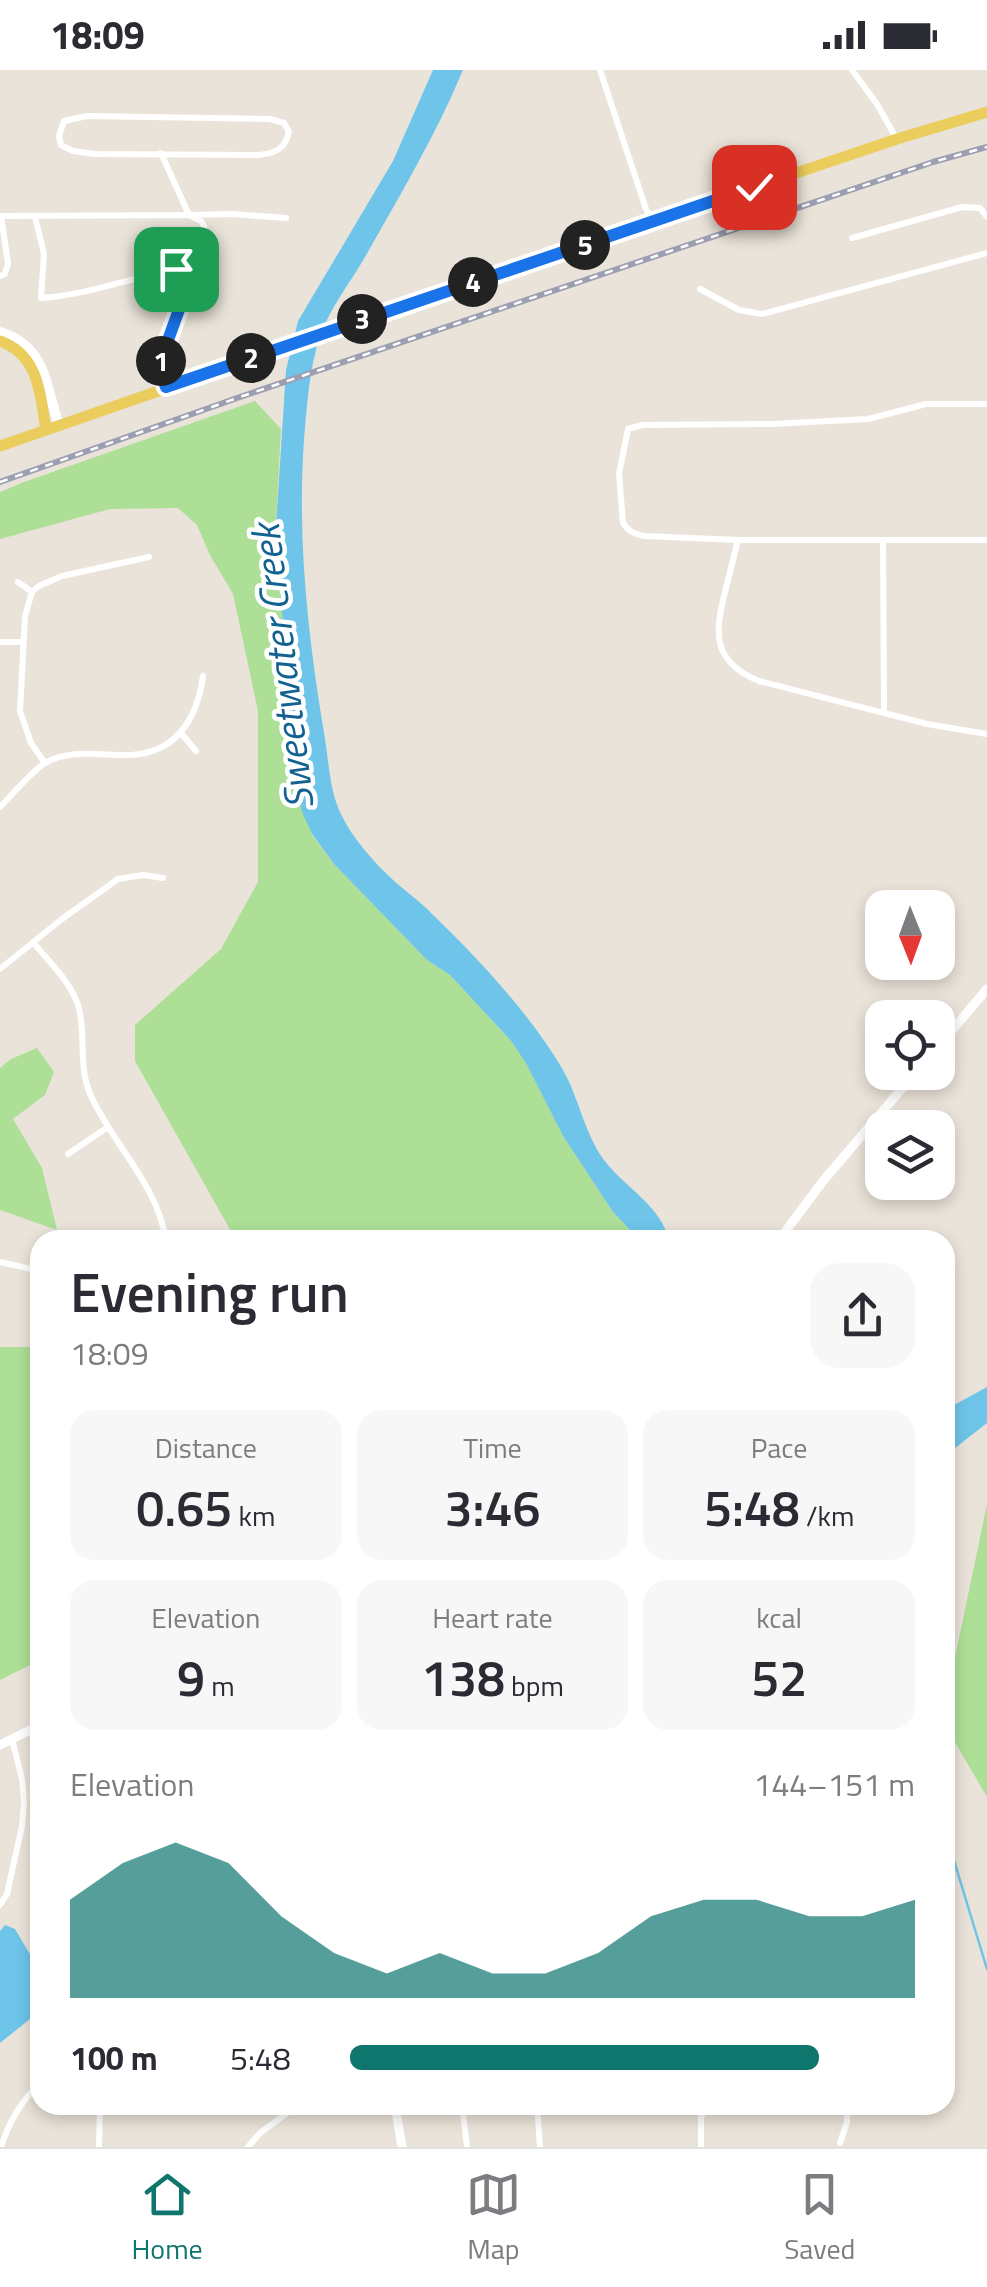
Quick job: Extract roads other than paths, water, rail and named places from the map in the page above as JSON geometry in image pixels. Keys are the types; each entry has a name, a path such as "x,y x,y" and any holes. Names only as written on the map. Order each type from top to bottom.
{"main road":[{"path":"0,446 358,321 896,139 987,112"},
{"path":"0,332 23,343 44,370 53,427"},
{"path":"0,341 16,348 33,368 53,427"}],"street":[{"path":"600,70 646,209 654,221"},
{"path":"852,70 896,139"},
{"path":"87,116 270,119 284,123 289,132 281,149 270,154 161,154 80,152 61,145 59,136 64,121 87,116"},
{"path":"161,154 189,214 201,222 206,234 159,369 166,387"},
{"path":"852,238 962,207 980,208 987,217"},
{"path":"0,276 5,274 8,263 0,216 232,214 286,218"},
{"path":"35,217 44,254 41,298 194,268"},
{"path":"700,289 740,310 762,314 987,252"},
{"path":"987,404 926,404 868,419 642,425 628,429 619,474 623,523 635,534 738,540 987,540"},
{"path":"738,540 717,634 737,670 759,681 964,732 987,734"},
{"path":"883,541 884,712"},
{"path":"45,763 31,743 20,711 26,616 32,592 62,576 149,556"},
{"path":"18,582 32,592"},
{"path":"0,642 24,642"},
{"path":"0,807 45,763 92,753 130,755 168,744 192,718 203,676"},
{"path":"181,732 196,751"},
{"path":"0,969 118,878 163,878"},
{"path":"33,942 70,987 79,1006 84,1076 91,1096 150,1192 163,1230"},
{"path":"955,1027 987,989"},
{"path":"786,1230 901,1090"},
{"path":"68,1154 108,1127"},
{"path":"0,1262 30,1269"},
{"path":"0,1745 30,1730"},
{"path":"0,1905 7,1894 24,1814 22,1780 12,1739"},
{"path":"0,2147 30,2093"},
{"path":"99,2147 100,2115"},
{"path":"248,2147 284,2115"},
{"path":"397,2115 402,2147"},
{"path":"463,2115 467,2147"},
{"path":"538,2115 540,2147"},
{"path":"701,2115 701,2147"},
{"path":"839,2146 846,2115"}],"water":[{"path":"433,70 463,70 417,165 324,326 309,388 302,477 305,587 337,805 364,849 468,949 535,1028 563,1070 600,1154 659,1217 666,1230 630,1230 613,1212 563,1136 512,1042 450,975 427,960 334,864 312,834 302,812 291,753 275,541 286,370 298,321 393,161"},
{"path":"987,1387 987,1423 955,1448 955,1405"},
{"path":"5,1925 15,1929 30,1954 30,2019 0,2043 0,1931"}],"waterway":[{"path":"955,1864 987,1969"}],"railway":[{"path":"0,482 240,397 987,147"}],"water label":[{"name":"Sweetwater Creek","path":"282,667"}]}
